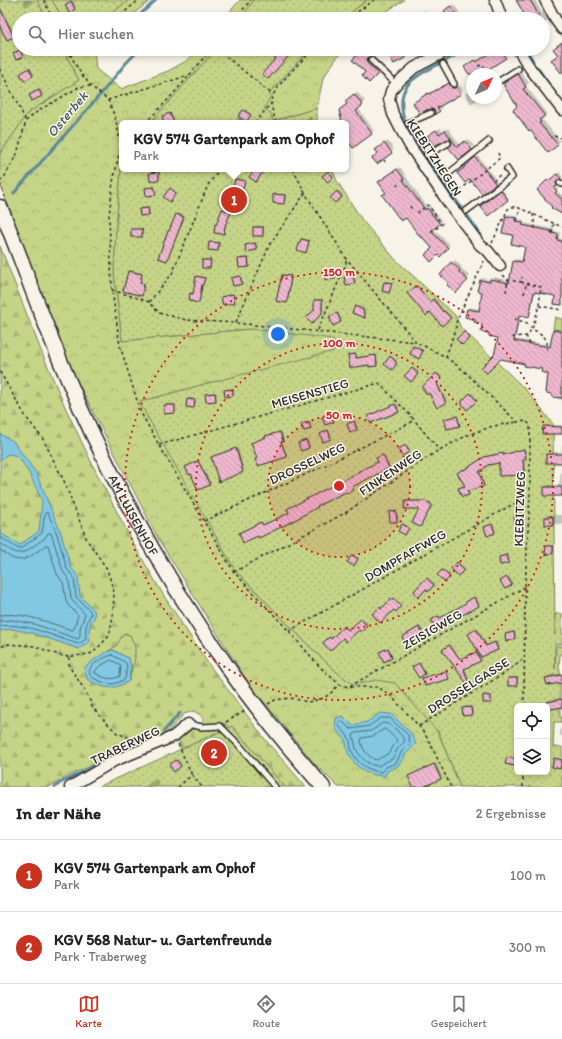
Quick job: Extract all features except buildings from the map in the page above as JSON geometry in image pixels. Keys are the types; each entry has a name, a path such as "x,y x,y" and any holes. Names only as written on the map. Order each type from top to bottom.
{"main road":[{"name":"AM LUISENHOF","path":"2,205 46,327 80,406 102,453 147,540 198,623 232,673 288,746 323,787"}],"street":[{"path":"495,0 499,12"},
{"path":"545,0 562,29"},
{"name":"KIEBITZHEGEN","path":"437,56 414,68 396,84 391,91 389,99 393,114 398,126 410,146 458,216 480,245 488,251 500,266"},
{"path":"522,56 562,110"},
{"name":"TRABERWEG","path":"70,787 114,761 174,736 188,724"}],"lane":[{"path":"371,60 391,79"},
{"path":"443,64 454,84"},
{"path":"502,79 518,69"},
{"path":"408,123 431,113"},
{"path":"443,178 490,141"},
{"path":"428,155 448,143"},
{"path":"467,211 514,178 507,169"},
{"path":"188,724 202,727 220,726 275,787"}],"path":[{"path":"44,0 49,12"},
{"path":"124,12 139,0"},
{"path":"241,12 251,0"},
{"path":"358,12 374,0"},
{"path":"70,56 91,86 108,100 116,117 119,134"},
{"path":"148,120 157,112 205,56"},
{"path":"226,56 273,95"},
{"path":"257,120 271,102 273,95 280,85 307,56"},
{"path":"478,66 482,65 485,68"},
{"path":"0,69 26,121"},
{"path":"108,100 190,75"},
{"path":"2,205 0,183 17,154 26,121 38,111 79,86 91,86"},
{"path":"271,102 275,120"},
{"path":"554,136 562,138"},
{"path":"455,194 469,181 500,158 498,153"},
{"path":"119,154 113,182 109,216 112,290 120,346 142,413 159,446 234,572 320,667 339,684 348,687 378,687 391,696 419,726 428,739 451,787"},
{"path":"149,302 172,274 208,185 218,172"},
{"path":"295,172 346,258 416,342"},
{"path":"493,181 501,174"},
{"path":"236,323 270,244 306,192"},
{"path":"419,213 418,212 428,204 442,224 433,231 432,230"},
{"path":"410,206 412,210"},
{"path":"446,357 457,324 456,322 508,209 517,207 562,227"},
{"path":"517,221 520,208"},
{"path":"532,214 535,227 534,230"},
{"path":"552,233 554,223"},
{"path":"318,331 346,264 346,258"},
{"path":"500,266 503,275 508,280 541,287 539,306 532,329 526,336 512,336"},
{"path":"521,282 522,276"},
{"path":"506,292 508,280"},
{"path":"538,286 539,282"},
{"path":"524,294 526,284"},
{"path":"112,290 149,302 159,313 186,320 236,323 416,342"},
{"path":"539,306 562,310"},
{"path":"515,319 527,323 532,329 542,334 548,345 547,350"},
{"path":"526,336 529,342 529,347"},
{"name":"KIEBITZWEG","path":"416,342 446,357 463,370 518,422 527,421 530,426 530,494 525,587 524,703"},
{"path":"0,372 26,417 43,439 64,481 87,540 106,569 114,592 114,616 109,636 93,653 69,657 58,655 34,646 8,644 0,647"},
{"name":"MEISENSTIEG","path":"159,446 379,383 411,416 439,450"},
{"name":"DROSSELWEG","path":"204,521 372,442 410,422 411,416"},
{"name":"FINKENWEG","path":"234,572 345,513 439,450 468,435 493,426 518,422"},
{"name":"DOMPFAFFWEG","path":"289,631 530,494"},
{"name":"ZEISIGWEG","path":"348,687 525,587"},
{"name":"DROSSELGASSE","path":"419,726 519,663 525,656"},
{"path":"69,657 69,666 86,692 93,708 118,733 135,740 154,733"},
{"path":"267,704 275,700 290,698 308,702 324,698 339,684"},
{"path":"220,726 247,710"},
{"path":"174,736 192,775 202,787"},
{"path":"178,787 192,775"},
{"path":"522,787 523,775"}],"green space":[{"path":"0,0 37,0 43,12 12,12 12,56 67,56 79,80 28,113 0,154"},
{"path":"37,0 52,0 59,12 43,12"},
{"path":"52,0 129,0 113,12 59,12"},
{"path":"129,0 151,0 136,12 113,12"},
{"path":"240,0 254,0 245,12 229,12"},
{"path":"254,0 367,0 352,12 245,12"},
{"path":"367,0 404,0 386,12 352,12"},
{"path":"67,56 95,56 96,69 121,89 168,71 188,60 191,56 210,56 153,120 119,120 119,172 121,172 116,225 114,273 122,341 251,329 333,339 334,351 139,402 235,570 311,648 340,675 354,685 376,680 395,683 438,732 460,787 338,787 314,763 247,681 159,540 71,369 0,184 0,154 28,113 79,80"},
{"path":"210,56 303,56 270,92 271,114 274,120 153,120"},
{"path":"303,56 338,56 323,78 317,108 273,120 271,114 264,108 270,98 270,92"},
{"path":"317,108 317,120 277,120"},
{"path":"121,172 333,172 337,181 362,220 395,259 455,315 461,328 526,390 553,424 555,635 555,614 562,614 562,644 555,644 555,669 556,646 562,646 559,669 560,717 562,717 562,722 554,722 553,747 562,747 562,787 460,787 438,731 354,685 340,675 311,648 235,570 138,402 197,386 251,329 122,341 114,273 116,225"},
{"path":"0,246 42,353 66,409 96,472 137,550 164,596 207,662 267,742 306,787 285,787 232,726 181,749 178,739 203,722 203,717 194,711 184,714 168,732 68,776 49,787 0,787"},
{"path":"555,317 562,319 562,330 553,329"},
{"path":"124,633 130,635 135,647 135,658 129,681 131,665 128,658 113,650 107,652 116,646"},
{"path":"232,726 285,787 98,787"}],"water":[{"path":"0,434 13,441 36,473 61,533 71,568 78,577 80,596 94,610 95,616 89,630 90,641 79,649 32,633 11,629 0,631 0,529 2,534 20,545 39,531 42,501 29,473 18,456 8,454 0,460"},
{"path":"113,650 128,658 131,665 129,681 118,686 108,688 87,679 84,668 101,655"},
{"path":"380,713 391,714 411,733 416,744 406,754 398,766 387,771 385,776 365,772 355,764 348,753 345,740 335,728 336,718 343,716 352,725 367,722"}],"waterway":[{"name":"Osterbek","path":"143,12 156,0"},
{"name":"Osterbek","path":"14,193 133,56"},
{"path":"447,60 455,56"},
{"path":"530,56 533,61"},
{"path":"404,119 402,107 404,90 414,79 439,64"},
{"path":"537,67 555,93"},
{"path":"407,126 424,153"},
{"path":"428,159 438,175"},
{"path":"443,182 463,210"},
{"path":"467,215 481,235"},
{"path":"164,731 180,713"},
{"path":"55,787 128,745 157,735"}],"place":[{"name":"KGV 574 Gartenpark am Ophof","path":"234,200"},
{"name":"KGV 568 Natur- u. Gartenfreunde","path":"214,753"}]}
